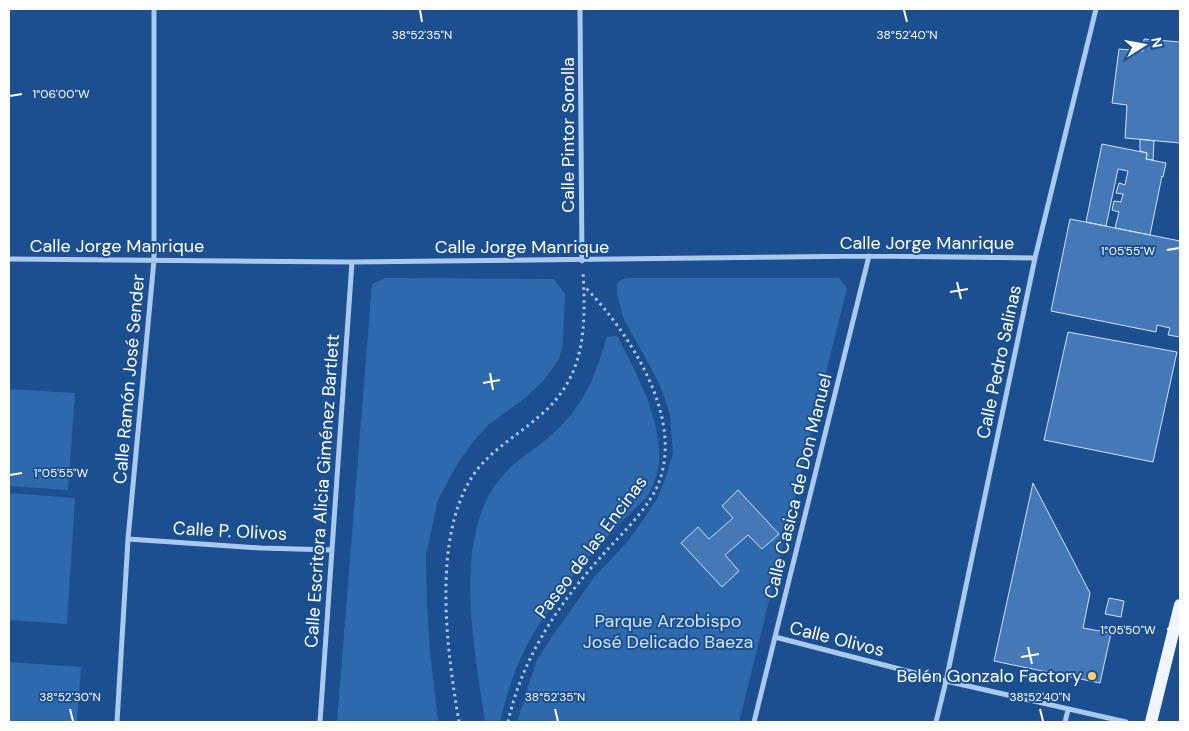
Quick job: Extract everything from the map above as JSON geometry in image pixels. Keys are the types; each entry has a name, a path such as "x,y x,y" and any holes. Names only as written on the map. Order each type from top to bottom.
{"main road":[{"path":"1151,722 1180,605"}],"street":[{"name":"Calle Ramón José Sender","path":"117,722 128,539 154,260 154,9"},
{"name":"Calle Pintor Sorolla","path":"580,9 582,261"},
{"name":"Calle Pedro Salinas","path":"936,722 1036,258 1096,9"},
{"name":"Calle Jorge Manrique","path":"9,259 352,262 582,261 869,256 1036,258"},
{"name":"Calle Casica de Don Manuel","path":"754,722 869,256"},
{"name":"Calle Escritora Alicia Giménez Bartlett","path":"320,722 352,262"},
{"name":"Calle P. Olivos","path":"128,539 261,548 332,550"},
{"name":"Calle Olivos","path":"775,637 946,681 1126,722"},
{"path":"1065,722 1068,710"}],"path":[{"path":"459,722 452,680 446,588 449,548 455,520 462,498 474,475 489,456 538,418 559,396 573,374 581,346 584,323 582,261"},
{"name":"Paseo de las Encinas","path":"508,722 530,657 550,623 581,579 646,504 660,480 664,462 666,437 658,400 650,382 611,316 584,286"}],"green space":[{"path":"385,278 554,279 565,294 563,343 559,359 544,380 524,399 488,425 472,443 458,463 438,500 426,555 430,651 438,722 337,722 372,284"},
{"name":"Parque Arzobispo José Delicado Baeza","path":"839,278 847,288 739,722 517,722 536,662 595,576 629,540 657,499 673,454 670,415 665,399 658,381 623,317 617,294 617,283 623,279"},
{"path":"617,336 636,373 653,416 658,437 659,459 655,479 646,498 593,552 546,613 521,657 509,689 500,722 485,722 472,626 470,591 472,556 478,524 489,495 508,470 549,437 571,415 592,379 607,337"},
{"path":"9,389 75,393 68,490 9,486"},
{"path":"9,493 75,498 67,624 9,620"},
{"path":"9,662 81,667 77,722 9,722"}],"building":[{"path":"1144,39 1180,42 1180,143 1125,138 1127,105 1112,103 1119,49 1143,51"},
{"path":"1140,139 1154,141 1153,160 1146,159 1147,153 1140,151"},
{"path":"1102,144 1147,153 1146,159 1166,163 1150,235 1115,228 1119,212 1112,210 1114,201 1121,202 1123,194 1116,193 1119,183 1125,185 1128,171 1118,169 1106,226 1086,222"},
{"path":"1070,219 1180,241 1180,337 1168,335 1170,328 1157,325 1156,332 1051,311"},
{"path":"1068,332 1177,352 1153,462 1044,440"},
{"path":"1033,483 1090,593 1083,628 1111,633 1100,683 994,661"},
{"path":"738,490 779,534 762,549 748,535 725,555 739,571 722,587 681,543 698,527 709,539 733,518 722,506"},
{"path":"1109,598 1124,601 1121,617 1105,614"}],"place":[{"name":"Belén Gonzalo Factory","path":"1092,676"}]}
